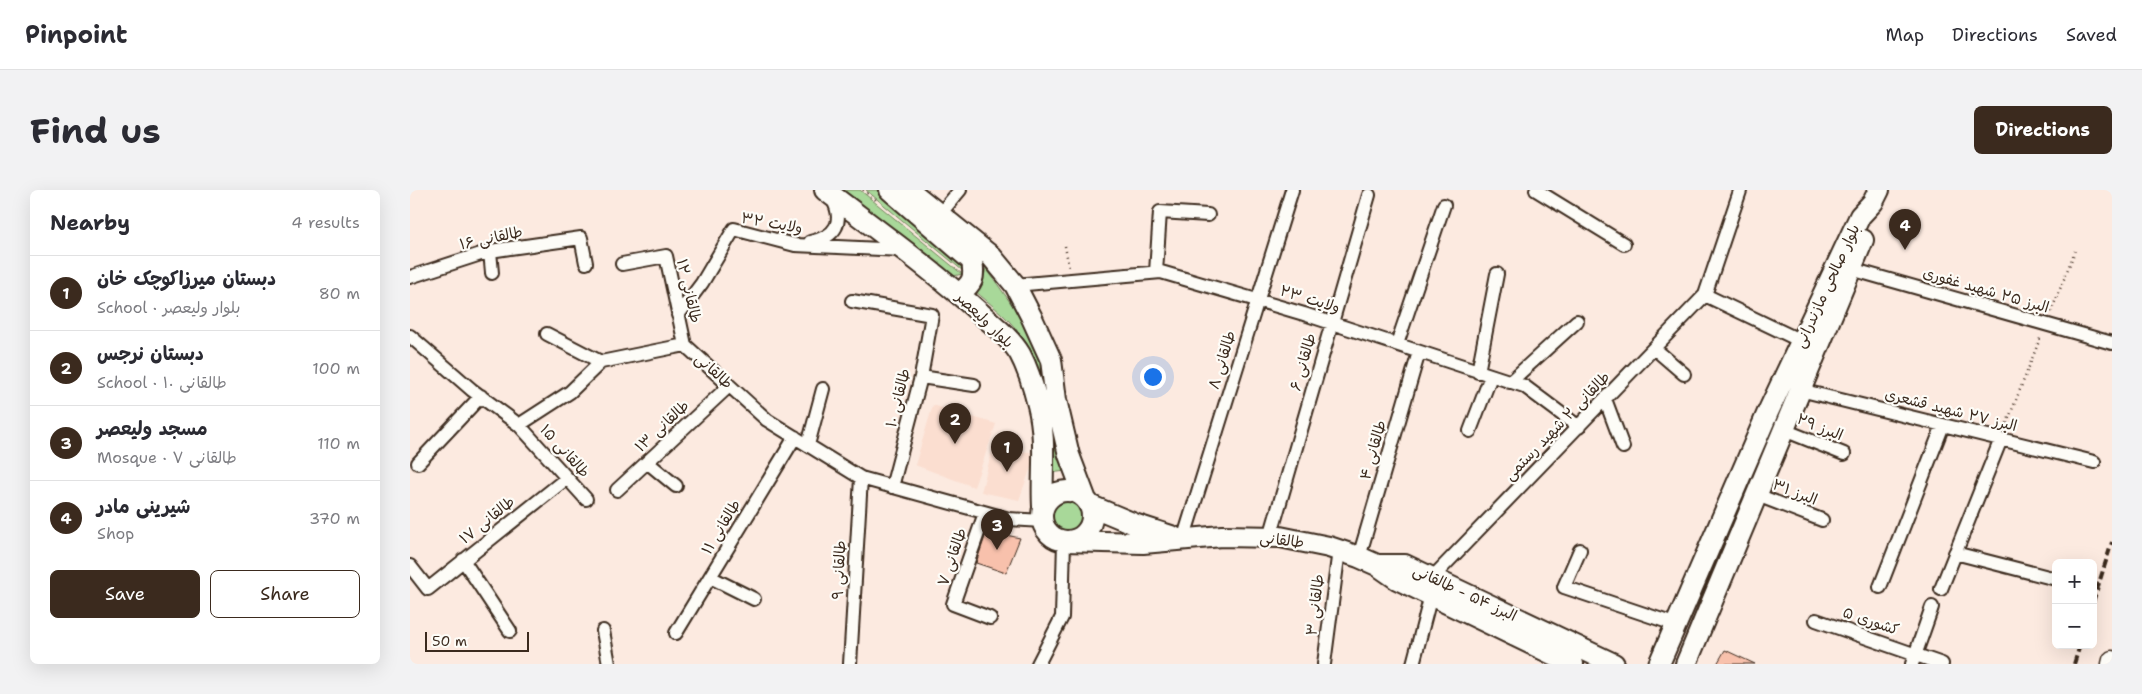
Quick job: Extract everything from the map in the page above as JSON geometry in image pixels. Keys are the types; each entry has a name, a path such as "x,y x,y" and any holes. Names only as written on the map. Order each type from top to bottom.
{"main road":[{"path":"890,190 972,261 974,274 969,286 959,294"},
{"name":"بلوار ولیعصر","path":"909,190 991,256 1014,285 1032,316 1051,360 1056,400 1069,455 1087,502"},
{"name":"بلوار ولیعصر","path":"828,192 905,250 959,294 1004,334 1020,354 1038,406 1043,433 1045,455 1043,514"},
{"name":"بلوار صالحی مازندرانی","path":"1686,664 1872,219 1876,196"},
{"name":"بلوار صالحی مازندرانی","path":"1658,662 1678,624 1764,421 1801,341 1860,216 1876,196"},
{"path":"1062,491 1071,491 1087,502 1091,512 1089,527 1079,538 1064,541 1050,534 1043,514 1054,494 1062,491"},
{"name":"طالقانی","path":"1087,502 1136,525 1183,540"},
{"name":"طالقانی","path":"1064,541 1143,543 1222,536 1270,537 1339,550 1368,561"},
{"name":"البرز ۵۴ - طالقانی","path":"1368,561 1398,579 1431,586 1614,664"},
{"name":"البرز ۵۴ - طالقانی","path":"1431,586 1573,664"},
{"path":"2111,664 2112,660"}],"street":[{"path":"940,214 960,190"},
{"name":"طالقانی ۸","path":"1183,540 1292,190"},
{"path":"1536,190 1624,244"},
{"path":"1740,191 1705,296 1801,341"},
{"path":"795,245 823,239 832,233 838,220 839,210 828,192"},
{"name":"طالقانی ۶","path":"1270,537 1369,195"},
{"path":"1397,344 1444,205"},
{"path":"1156,272 1160,212 1208,215"},
{"name":"ولایت ۳۲","path":"678,315 702,283 734,229 795,245 905,250"},
{"name":"طالقانی ۱۶","path":"410,276 490,251 581,238 586,263"},
{"path":"490,251 492,273"},
{"name":"طالقانی ۱۲","path":"622,264 666,256 685,345"},
{"name":"البرز ۲۵ شهید غفوری","path":"1851,269 2112,343"},
{"name":"ولایت ٣۳","path":"1014,285 1161,272 1332,323 1524,386 1579,427"},
{"path":"1478,372 1497,274"},
{"name":"طالقانی ۲ شهید رستمی","path":"1431,586 1605,399 1705,296"},
{"name":"طالقانی ۱۰","path":"852,301 932,315 921,377 892,487"},
{"path":"1510,382 1578,321"},
{"path":"412,341 519,425 570,392 601,362 547,334"},
{"name":"طالقانی","path":"601,362 685,345 767,420 861,478 1009,519 1043,514"},
{"path":"1655,349 1684,374"},
{"name":"طالقانی ۴","path":"1368,561 1419,352"},
{"path":"1470,431 1491,376"},
{"path":"921,377 974,385"},
{"name":"طالقانی ۱۳","path":"617,490 729,386"},
{"path":"808,446 823,390"},
{"name":"البرز ۲۷ شهید قشعری","path":"1800,390 2094,462"},
{"path":"418,463 480,396"},
{"path":"1605,399 1623,447"},
{"name":"طالقانی ۱۵","path":"519,425 586,499"},
{"path":"1880,587 1943,425"},
{"name":"البرز ۲۹","path":"1784,430 1844,454"},
{"name":"طالقانی ۱۱","path":"676,633 794,437"},
{"path":"1941,589 2000,439"},
{"path":"647,462 676,486"},
{"name":"طالقانی ۱۷","path":"410,566 428,588 567,478"},
{"name":"طالقانی ۹","path":"850,664 861,478"},
{"name":"البرز ۳۱","path":"1757,495 1822,520"},
{"name":"طالقانی ۷","path":"985,513 954,604 990,618"},
{"path":"1038,664 1062,617 1064,541"},
{"name":"طالقانی ۳","path":"1324,664 1339,550"},
{"path":"1580,550 1564,587 1678,624"},
{"path":"1955,553 2052,578"},
{"path":"464,560 510,631"},
{"path":"710,578 754,599"},
{"path":"1413,664 1431,586"},
{"path":"1914,659 1932,607"},
{"name":"کشوری ۵","path":"1816,620 1914,659 1942,664"},
{"path":"603,631 609,664"}],"path":[{"path":"1065,246 1071,280"},
{"path":"2000,439 2075,251"}],"shaded area":[{"path":"933,405 996,424 974,487 915,465"},
{"path":"993,447 1036,453 1019,500 981,492"}],"green space":[{"path":"841,190 860,190 962,274 954,276 946,272"},
{"path":"866,190 885,190 964,264 963,271"},
{"path":"986,268 1022,319 1042,360 1066,471 1050,473 1036,367 1025,342 1012,324 975,291 983,281"},
{"path":"1067,497 1074,498 1080,502 1084,508 1084,522 1080,528 1074,532 1067,533 1060,532 1054,528 1050,522 1049,515 1050,508 1054,502 1060,498"}],"building":[{"path":"987,531 1020,538 1006,573 976,563"},
{"path":"1725,650 1755,664 1717,664"}],"railway":[{"path":"2097,589 2112,542"},
{"path":"2074,664 2079,649"}],"place":[{"name":"شیرینی مادر","path":"1905,250"},
{"name":"دبستان نرجس","path":"955,444"},
{"name":"دبستان میرزاکوچک خان","path":"1007,472"},
{"name":"مسجد ولیعصر","path":"997,550"}]}
